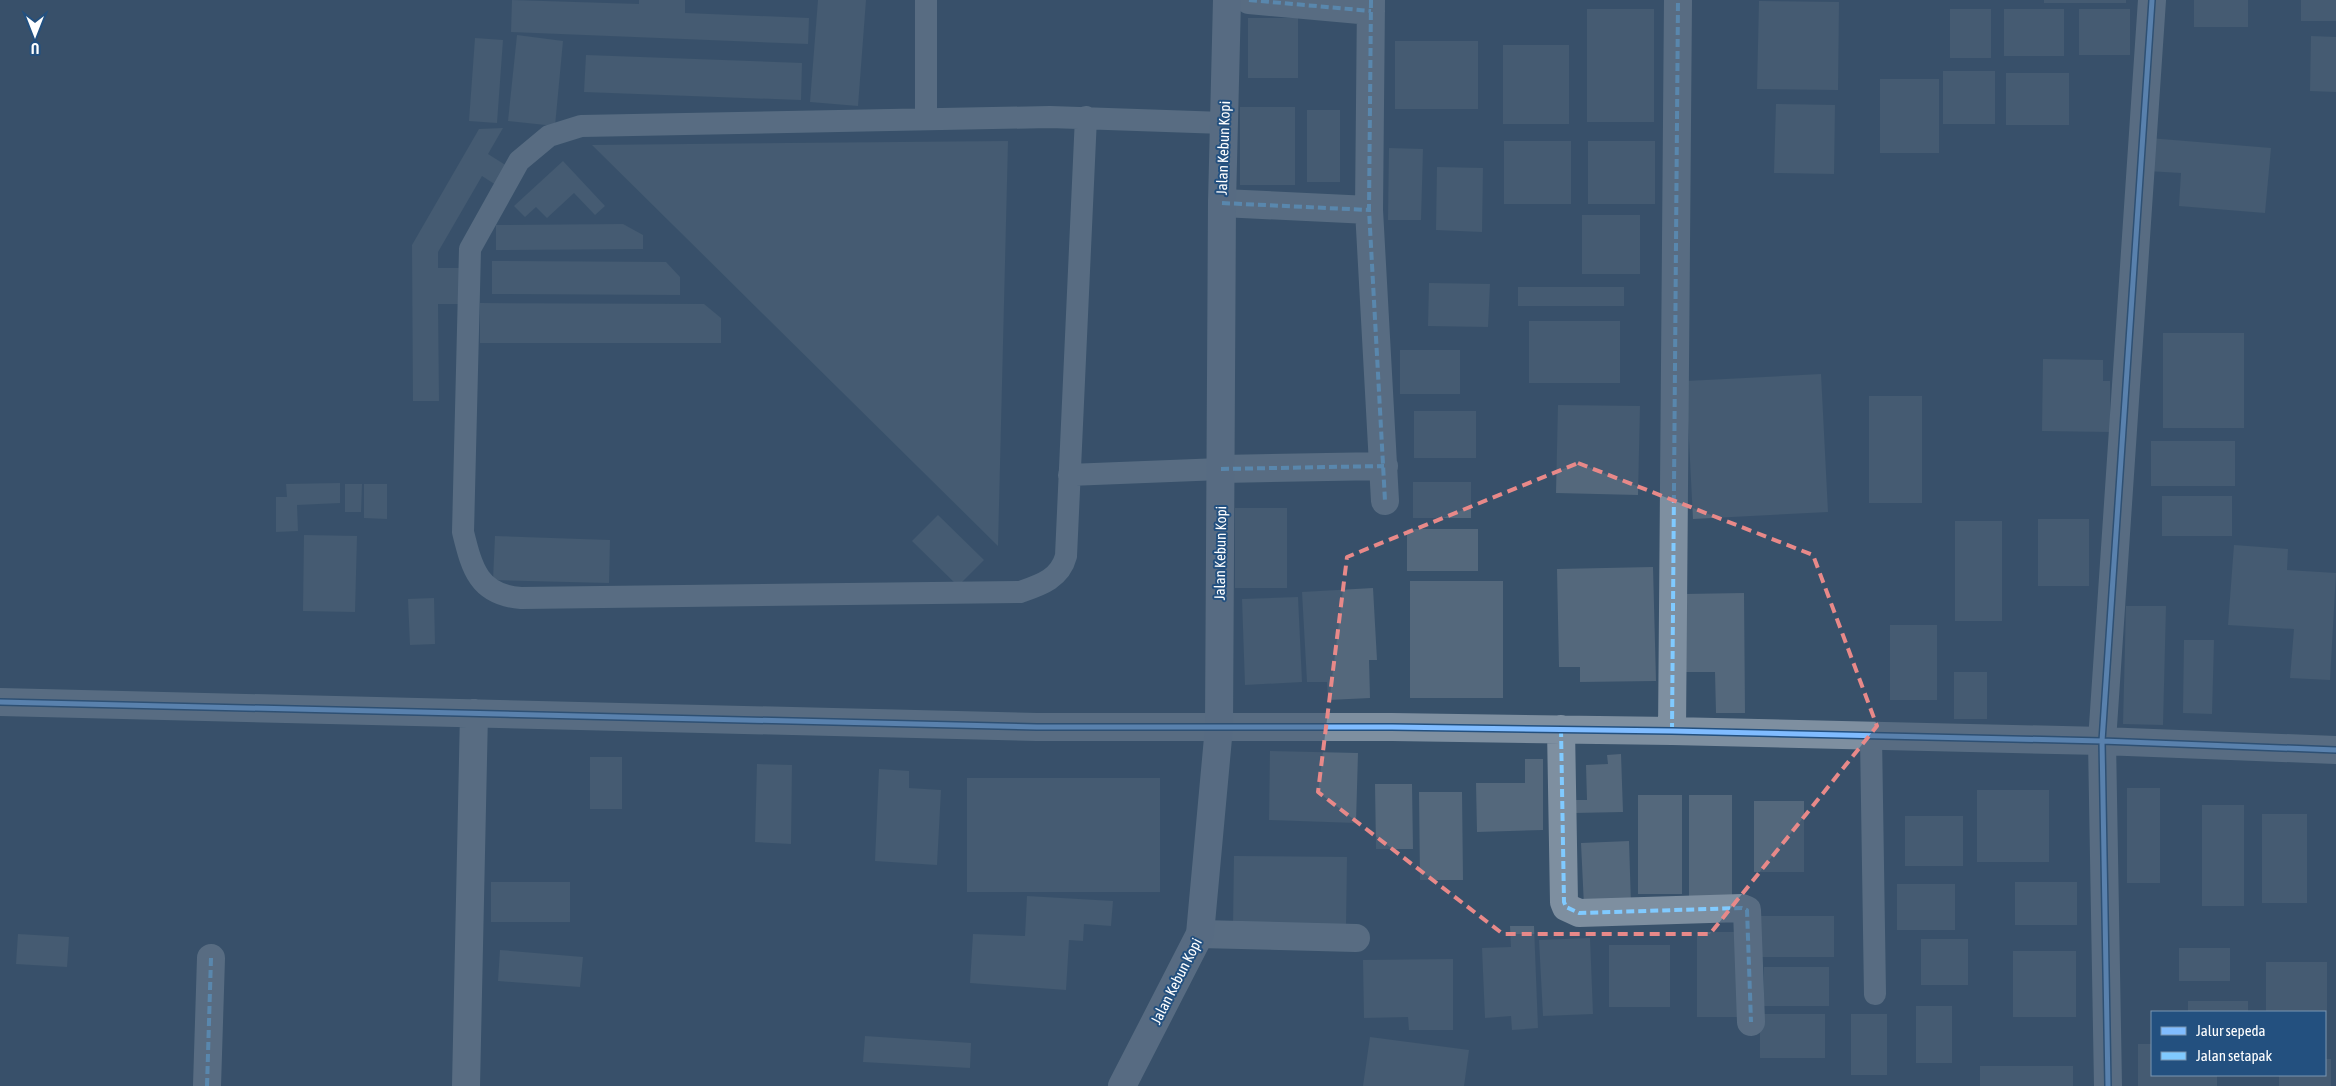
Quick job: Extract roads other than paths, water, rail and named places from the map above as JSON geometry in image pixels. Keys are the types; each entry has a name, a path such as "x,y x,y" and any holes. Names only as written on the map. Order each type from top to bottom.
{"main road":[{"name":"Jalan Kebun Kopi","path":"1122,1086 1200,934 1219,727 1222,203 1228,0"}],"street":[{"path":"1249,0 1371,6 1369,210 1385,502"},
{"path":"1672,731 1678,0"},
{"path":"2108,1086 2102,741 2152,0"},
{"path":"1222,203 1369,210"},
{"path":"1221,469 1384,466"},
{"path":"0,702 1037,728 1219,727 1672,731 2102,741 2336,750"},
{"path":"466,1086 474,713"},
{"path":"1560,729 1566,907 1579,914 1742,908 1747,910 1751,1022"},
{"path":"1200,934 1356,938"},
{"path":"207,1086 211,958"}],"lane":[{"path":"926,0 926,119"},
{"path":"1086,117 1063,567 1042,585 1020,592 521,598 504,597 482,583 470,562 463,532 470,249 520,161 549,136 581,126 926,119 1086,117 1224,123"},
{"path":"1069,475 1221,469"},
{"path":"1871,737 1875,994"}]}
